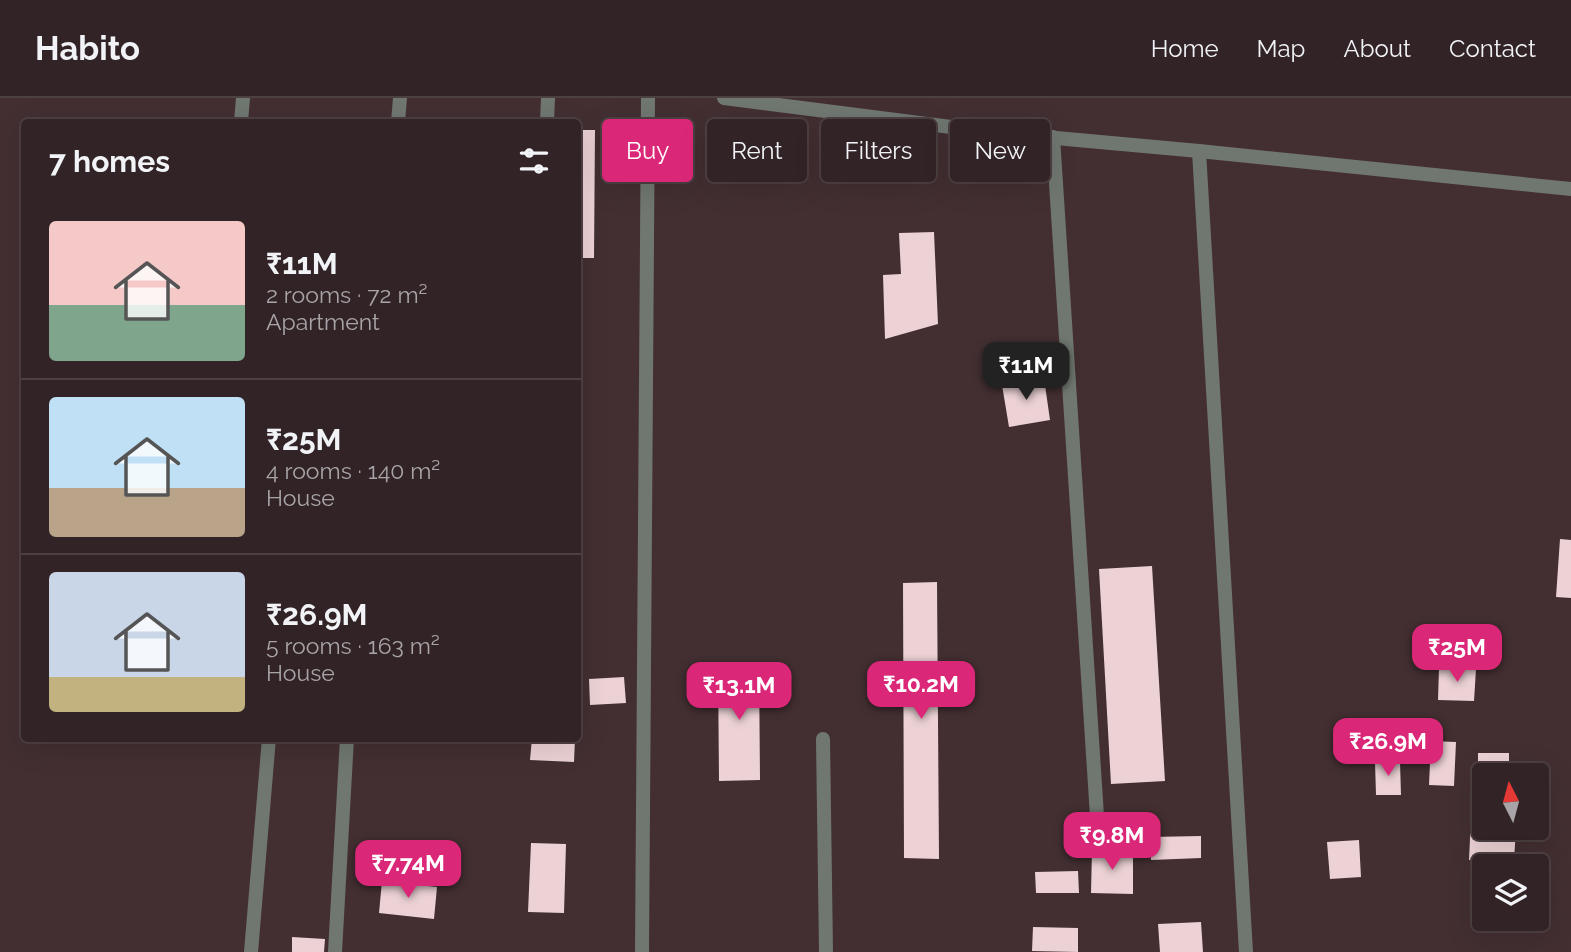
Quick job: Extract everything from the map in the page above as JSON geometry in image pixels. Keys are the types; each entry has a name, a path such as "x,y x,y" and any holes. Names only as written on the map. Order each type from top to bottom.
{"street":[{"path":"242,119 243,98"},
{"path":"398,119 400,98"},
{"path":"547,119 548,98"},
{"path":"642,952 648,98"},
{"path":"724,98 990,132 1571,189"},
{"path":"1053,137 1097,816"},
{"path":"1199,151 1247,952"},
{"path":"823,739 826,952"},
{"path":"251,952 269,742"},
{"path":"335,952 348,742"}],"building":[{"path":"581,130 595,130 594,258 581,258"},
{"path":"934,232 938,324 885,339 883,275 901,274 899,233"},
{"path":"1044,378 1050,420 1009,427 1002,385"},
{"path":"1560,539 1571,540 1571,598 1556,597"},
{"path":"1152,566 1165,781 1111,784 1099,569"},
{"path":"937,582 939,859 904,858 903,583"},
{"path":"718,663 759,663 760,780 719,781"},
{"path":"1439,668 1476,669 1474,701 1438,700"},
{"path":"624,677 626,703 590,705 589,679"},
{"path":"1431,741 1456,742 1454,786 1429,785"},
{"path":"532,742 575,742 574,762 530,760"},
{"path":"1478,753 1509,753 1509,763 1478,763"},
{"path":"1375,762 1400,762 1401,795 1376,795"},
{"path":"1471,817 1472,840 1515,840 1514,854 1472,854 1472,860 1469,860"},
{"path":"1201,836 1201,858 1151,860 1150,837"},
{"path":"1359,840 1361,877 1330,879 1327,842"},
{"path":"531,843 566,844 564,913 528,912"},
{"path":"1092,850 1133,851 1133,894 1091,893"},
{"path":"1078,871 1079,893 1036,893 1035,872"},
{"path":"382,881 437,887 434,919 379,913"},
{"path":"1201,922 1203,952 1160,952 1158,924"},
{"path":"1033,927 1078,928 1078,952 1032,951"},
{"path":"292,937 325,939 324,952 292,952"}]}
